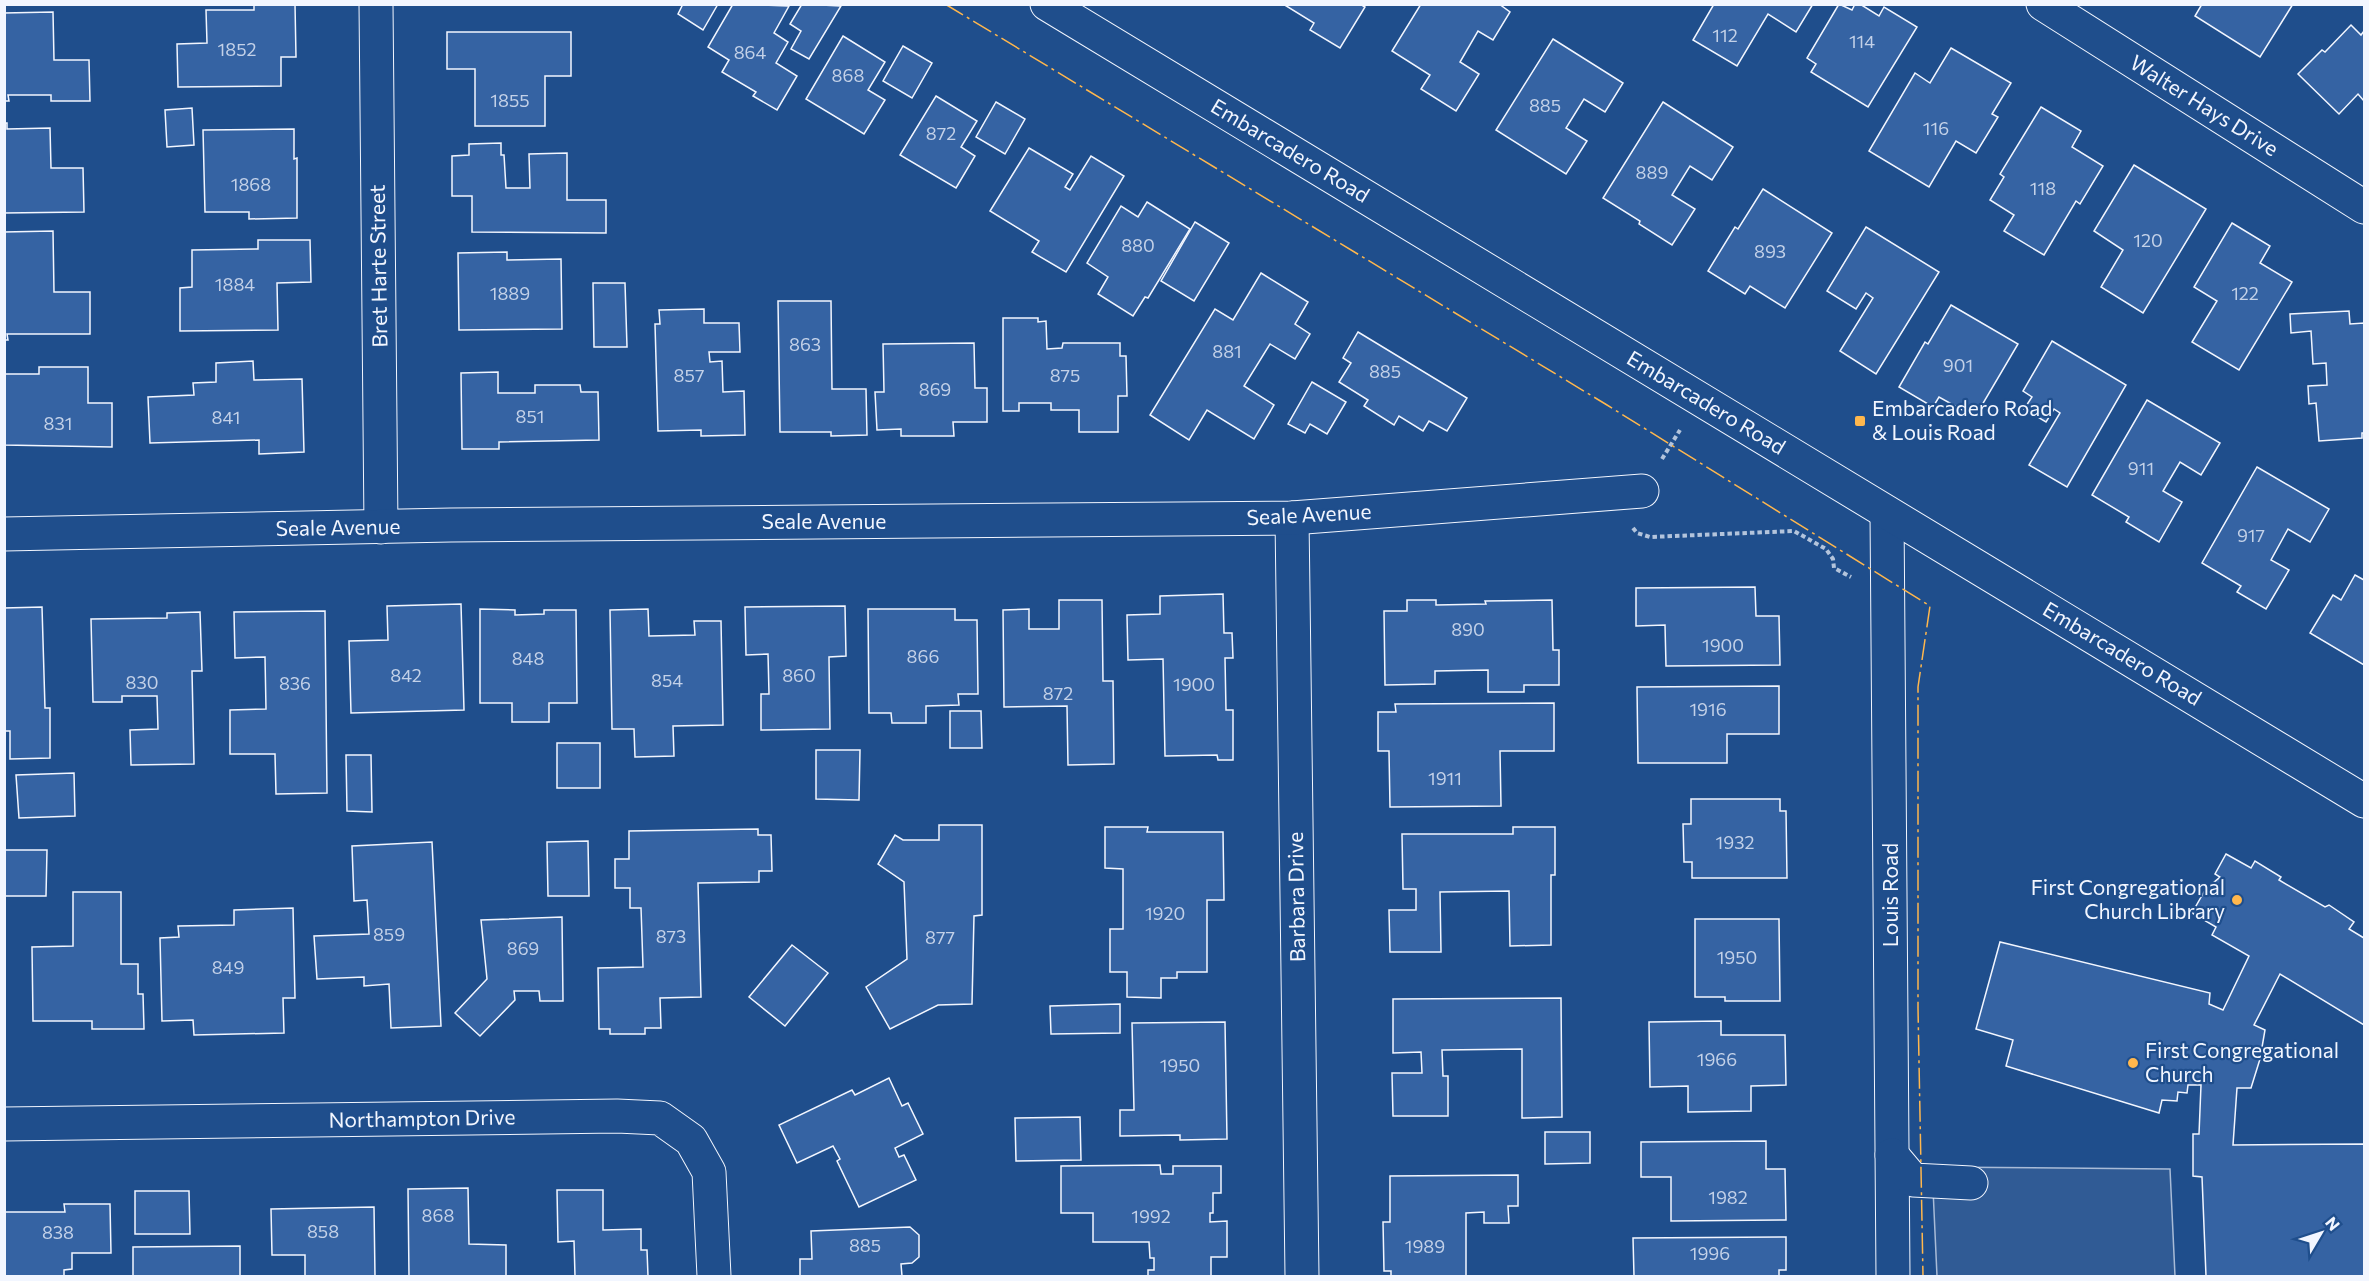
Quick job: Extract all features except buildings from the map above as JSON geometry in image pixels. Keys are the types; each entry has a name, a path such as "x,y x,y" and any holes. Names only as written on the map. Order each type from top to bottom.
{"street":[{"name":"Bret Harte Street","path":"376,4 381,527"},
{"name":"Embarcadero Road","path":"1047,4 2364,801"},
{"name":"Walter Hays Drive","path":"2043,4 2364,207"},
{"name":"Seale Avenue","path":"4,534 381,527 1292,518 1642,491"},
{"name":"Louis Road","path":"1887,513 1893,1276"},
{"name":"Barbara Drive","path":"1292,518 1302,1276"},
{"name":"Northampton Drive","path":"4,1124 617,1116 660,1118 691,1140 709,1172 714,1276"},
{"path":"1892,1155 1912,1180 1971,1183"}],"path":[{"path":"1700,399 1631,508 1630,524 1637,533 1650,537 1794,531 1826,549 1833,559 1834,568"}],"shaded area":[{"path":"1932,1167 2170,1169 2175,1276 1937,1276"}],"power":[{"path":"945,4 1607,405 1930,606 1918,687 1918,1008 1923,1276"}],"place":[{"name":"Embarcadero Road & Louis Road","path":"1860,421"},
{"name":"First Congregational Church Library","path":"2237,900"},
{"name":"First Congregational Church","path":"2133,1063"}]}
